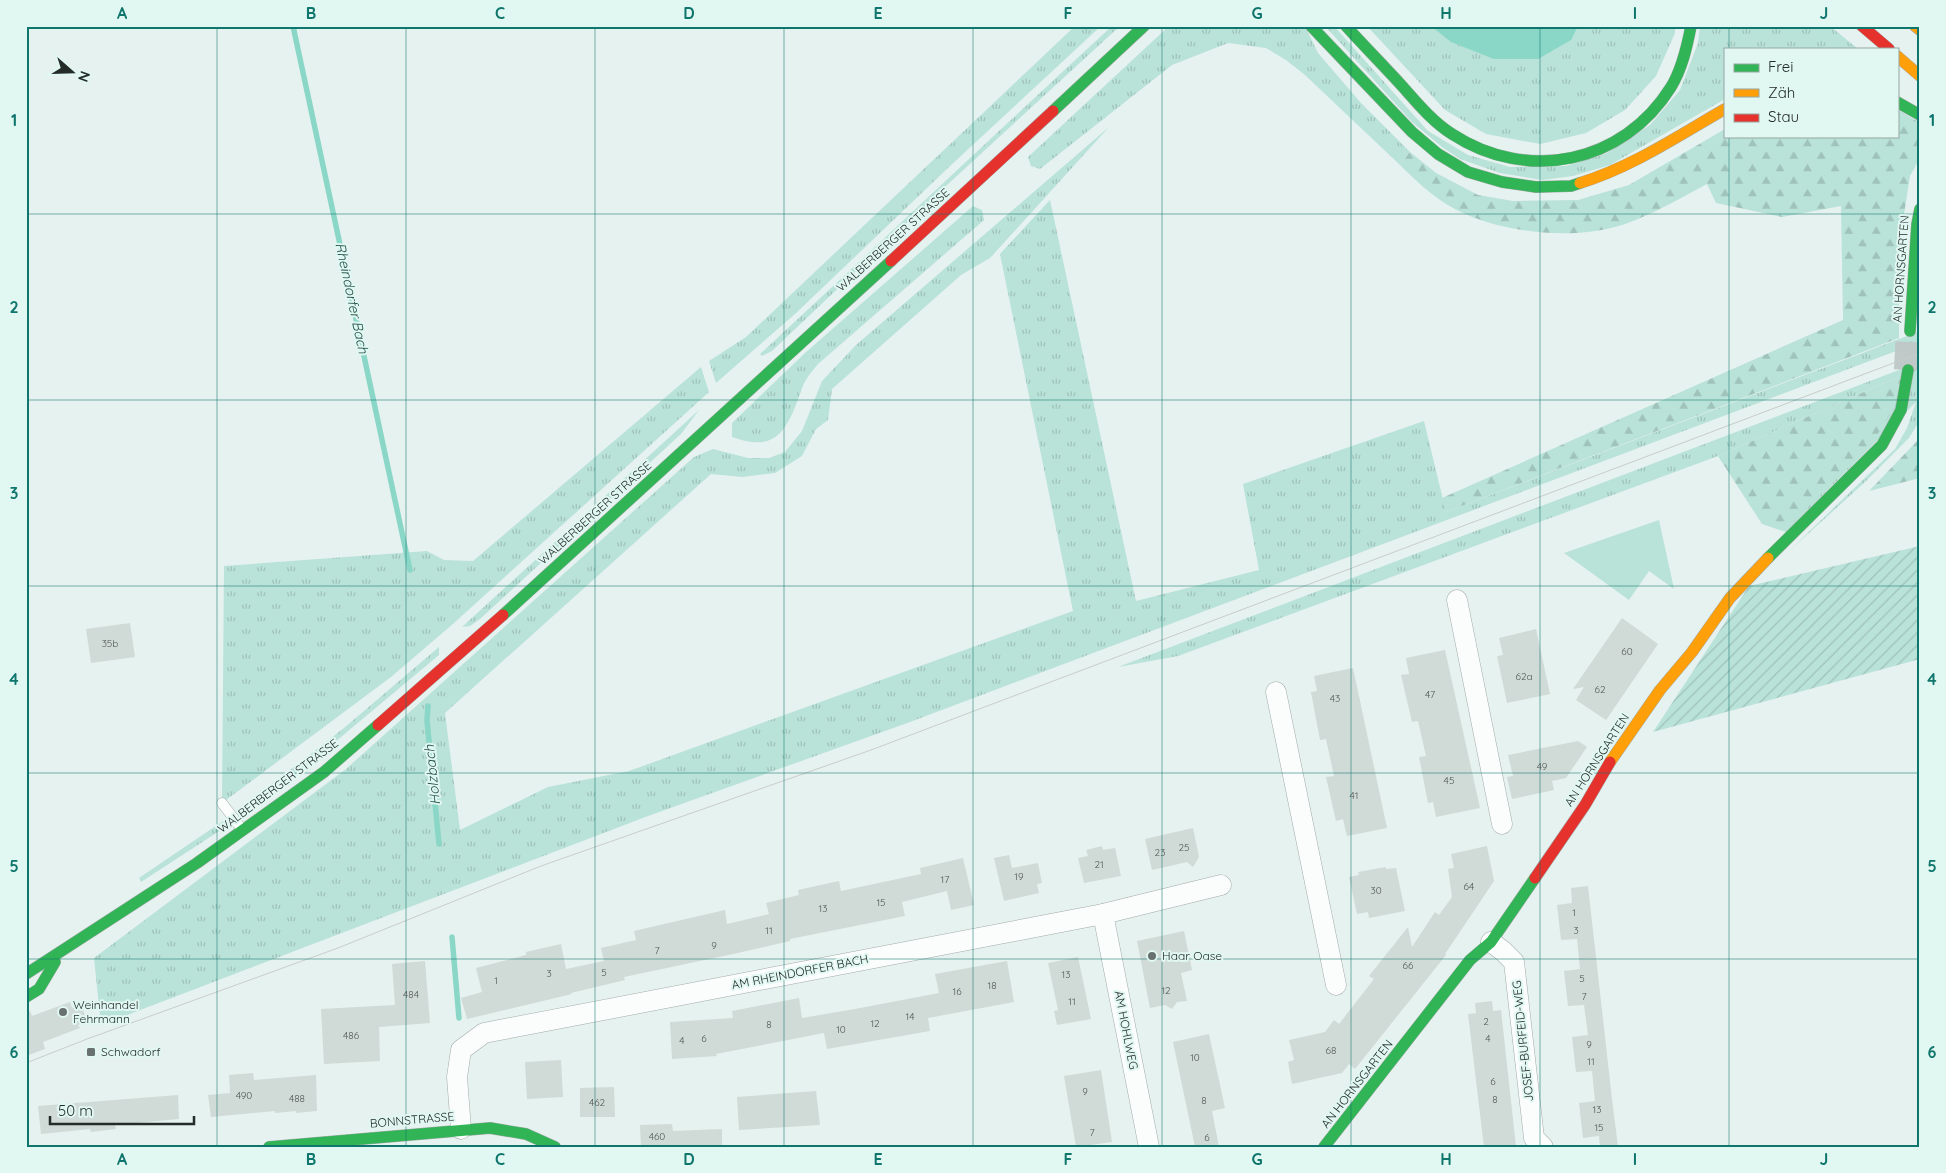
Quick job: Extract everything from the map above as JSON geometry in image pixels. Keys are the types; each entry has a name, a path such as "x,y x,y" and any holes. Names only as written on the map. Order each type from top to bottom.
{"main road":[{"name":"WALBERBERGER STRASSE","path":"26,974 197,863 324,772 456,658 915,239 1144,26"},
{"path":"1311,26 1412,132 1438,154 1468,172 1502,182 1536,187 1571,186 1603,176 1634,161 1724,111"},
{"path":"1346,26 1429,115 1451,134 1475,148 1491,153 1541,161 1568,160 1597,150 1623,137 1648,114 1670,87 1685,55 1691,26"},
{"path":"1862,26 1888,48"},
{"path":"1915,26 1920,30"},
{"path":"1898,57 1920,76"},
{"path":"1898,103 1920,115"},
{"name":"AN HORNSGARTEN","path":"1910,331 1917,224 1920,209"},
{"name":"AN HORNSGARTEN","path":"1324,1147 1470,960 1491,942 1585,805 1613,757 1660,690 1692,652 1730,598 1882,445 1901,410 1908,370"},
{"path":"26,997 38,989 61,952"},
{"name":"BONNSTRASSE","path":"269,1147 490,1128 526,1134 555,1147"}],"street":[{"path":"1457,600 1502,824"},
{"path":"1276,692 1336,985"},
{"name":"AM RHEINDORFER BACH","path":"461,1129 457,1077 461,1050 484,1033 1103,914 1221,884"},
{"name":"AM HOHLWEG","path":"1103,914 1149,1147"},
{"name":"JOSEF-BURFEID-WEG","path":"1491,942 1503,950 1514,962 1534,1138 1543,1147"}],"lane":[{"path":"222,803 243,830"}],"green space":[{"path":"1075,26 1101,26 795,314 716,383 709,361 746,337"},
{"path":"1112,26 1120,26 947,185 772,351 762,356 760,354 848,272"},
{"path":"1169,26 1305,26 1318,53 1361,103 1410,152 1400,165 1305,75 1286,60 1266,48 1228,43 1172,65 1040,169 1031,166 1028,157"},
{"path":"1325,26 1334,26 1428,131 1468,155 1510,167 1566,166 1605,154 1650,125 1680,90 1698,43 1700,26 1830,26 1857,48 1724,48 1724,100 1610,165 1573,176 1542,180 1500,173 1460,159 1412,122"},
{"path":"1367,26 1675,26 1675,33 1656,76 1625,110 1586,133 1540,144 1486,134 1445,110"},
{"path":"1898,110 1920,123 1920,158 1910,176 1899,246 1899,338 1446,512 1442,498 1843,320 1841,206 1782,217 1716,203 1707,184 1656,211 1625,224 1582,233 1534,232 1486,222 1465,214 1446,204 1422,186 1400,165 1410,152 1436,173 1478,195 1513,201 1578,200 1629,185 1724,130 1724,138 1898,138"},
{"path":"1109,127 990,258 961,275 832,389 828,420 816,429 802,456 775,473 742,477 711,474 445,713 460,830 548,787 629,771 1073,611 1000,254 1050,200 1136,601 1259,570 1243,484 1424,421 1446,512 1920,331 1920,342 910,722 648,816 101,1025 94,958 346,769 694,457 713,449 748,458 769,458 785,452 802,431 822,381 856,345"},
{"path":"973,206 982,210 984,220 818,364 805,382 792,414 781,432 774,438 766,441 745,441 732,437 732,423 805,353"},
{"path":"1920,362 1920,420 1909,438 1865,482 1789,551 1895,449 1907,428 1916,402 1786,532 1762,524 1791,524 1898,377 1718,456 1178,656 1118,667"},
{"path":"701,367 709,392 454,623 391,677 222,803 224,566 427,551 444,560 473,561"},
{"path":"1898,377 1894,408 1870,446 1791,524 1762,524 1718,456"},
{"path":"699,410 681,434 480,619 470,626 462,627"},
{"path":"1920,438 1920,478 1869,491"},
{"path":"1659,520 1674,589 1649,571 1629,600 1564,553"},
{"path":"1920,546 1920,659 1653,732 1749,586"},
{"path":"439,647 439,655 292,778 240,817 236,812 344,728"},
{"path":"226,819 230,824 141,882 139,878"}],"shaded area":[{"path":"1431,26 1578,26 1571,40 1538,59 1494,59 1451,42"}],"building":[{"path":"1622,618 1658,644 1606,720 1576,700 1584,687 1573,689"},
{"path":"130,623 135,657 91,663 86,629"},
{"path":"1536,629 1550,694 1507,703 1497,656 1503,655 1499,638"},
{"path":"1445,650 1480,808 1436,817 1433,802 1428,803 1419,757 1426,756 1418,721 1412,722 1401,675 1409,674 1406,658"},
{"path":"1353,668 1387,828 1347,836 1343,819 1336,821 1326,777 1334,776 1326,739 1320,740 1311,692 1317,691 1314,676"},
{"path":"1578,741 1587,747 1566,778 1552,781 1554,790 1512,799 1507,777 1513,776 1508,755"},
{"path":"1193,828 1199,857 1193,867 1187,862 1152,870 1145,839"},
{"path":"1102,846 1103,850 1115,848 1121,876 1084,883 1078,858 1088,856 1086,850"},
{"path":"1487,846 1494,881 1446,955 1355,1069 1349,1064 1342,1073 1292,1084 1288,1062 1294,1060 1289,1040 1325,1032 1334,1020 1339,1024 1374,979 1369,976 1408,927 1412,947 1435,912 1439,915 1452,897 1448,869 1454,868 1451,854"},
{"path":"1009,855 1012,868 1038,863 1042,883 1037,884 1039,893 1004,901 994,858"},
{"path":"963,858 974,905 951,910 947,891 902,902 905,916 790,939 790,941 624,977 625,980 467,1019 461,998 482,992 476,968 526,955 526,952 561,944 566,969 604,961 601,948 636,940 634,931 725,910 727,924 769,914 766,903 799,895 798,890 839,881 841,891 921,874 920,868"},
{"path":"1386,867 1386,869 1396,868 1405,911 1369,918 1368,912 1357,914 1349,877 1359,875 1358,872"},
{"path":"1588,886 1618,1147 1600,1147 1599,1136 1583,1138 1579,1103 1595,1101 1592,1071 1576,1072 1572,1037 1588,1035 1584,1005 1568,1006 1564,971 1580,969 1577,939 1561,940 1557,905 1572,903 1571,888"},
{"path":"1184,931 1192,970 1181,973 1187,1001 1177,1002 1172,1009 1165,1005 1150,1008 1137,941"},
{"path":"1078,957 1091,1019 1057,1025 1054,1011 1058,1010 1048,963"},
{"path":"425,961 430,1023 379,1027 380,1061 324,1064 321,1009 395,1005 392,964"},
{"path":"1007,961 1014,1002 928,1018 930,1031 827,1049 824,1033 716,1054 717,1056 672,1059 670,1022 733,1018 732,1011 799,998 802,1018 855,1009 939,993 935,974"},
{"path":"1492,1001 1493,1011 1501,1010 1516,1147 1484,1147 1468,1014 1476,1013 1475,1003"},
{"path":"70,1002 72,1008 81,1004 87,1021 78,1025 80,1028 43,1042 45,1049 26,1056 26,1013 30,1011 32,1016"},
{"path":"1209,1034 1225,1108 1212,1111 1219,1147 1195,1147 1173,1042"},
{"path":"561,1060 563,1097 527,1099 525,1062"},
{"path":"1101,1070 1112,1142 1076,1147 1064,1076"},
{"path":"253,1073 254,1080 316,1075 317,1111 275,1113 275,1111 211,1117 208,1095 230,1093 229,1075"},
{"path":"614,1087 615,1117 580,1117 580,1088"},
{"path":"816,1091 820,1125 739,1130 737,1097"},
{"path":"178,1095 179,1119 115,1125 116,1129 91,1132 90,1129 41,1134 38,1106"},
{"path":"672,1124 673,1131 722,1129 722,1147 641,1147 640,1125"}],"waterway":[{"name":"Rheindorfer Bach","path":"293,26 410,570"},
{"name":"Holzbach","path":"428,706 427,720 439,844"},
{"name":"Holzbach","path":"452,937 459,1018"}],"tunnel":[{"path":"1908,370 1910,331"}],"tram line":[{"path":"26,1063 338,948 541,866 871,750 1920,353"}],"traffic: fast":[{"path":"1053,111 1144,26"},
{"path":"1311,26 1412,132 1438,154 1468,172 1502,182 1536,187 1571,186 1580,183"},
{"path":"1346,26 1426,112 1452,134 1481,149 1511,158 1542,161 1572,158 1600,149 1627,134 1651,113 1671,87 1678,73 1686,50 1691,26"},
{"path":"1898,103 1920,115"},
{"path":"1910,331 1917,224 1920,209"},
{"path":"503,615 891,261"},
{"path":"1768,558 1882,445 1901,410 1908,370"},
{"path":"26,974 197,863 324,772 378,725"},
{"path":"1324,1147 1470,960 1491,942 1535,878"},
{"path":"26,997 39,989 55,962"},
{"path":"269,1147 490,1128 526,1134 555,1147"}],"traffic: slow":[{"path":"1915,26 1920,30"},
{"path":"1898,57 1920,76"},
{"path":"1580,183 1636,160 1724,110"},
{"path":"1610,762 1660,690 1692,652 1730,598 1768,558"}],"traffic: jam":[{"path":"1862,26 1888,48"},
{"path":"891,261 1053,111"},
{"path":"378,725 503,615"},
{"path":"1535,878 1585,805 1610,762"}],"place":[{"name":"Haar Oase","path":"1152,956"},
{"name":"Weinhandel Fehrmann","path":"63,1012"},
{"name":"Schwadorf","path":"91,1052"}]}
